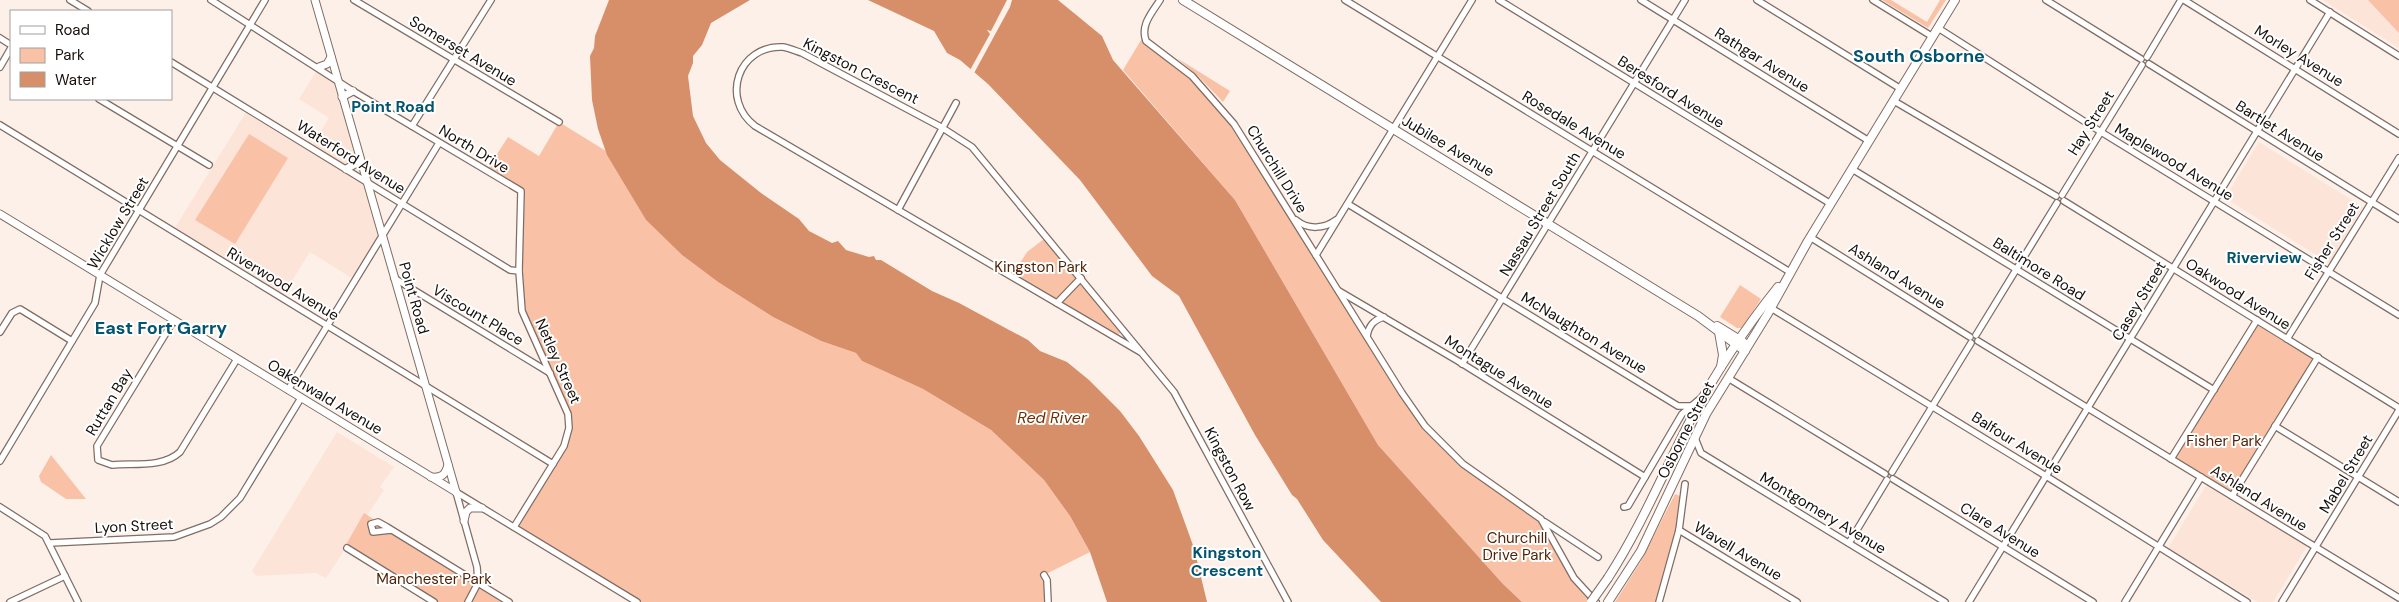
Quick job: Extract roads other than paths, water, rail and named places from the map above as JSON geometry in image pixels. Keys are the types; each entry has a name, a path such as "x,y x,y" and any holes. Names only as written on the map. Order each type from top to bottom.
{"main road":[{"name":"Jubilee Avenue","path":"1183,0 1548,223 1738,343"},
{"name":"Osborne Street","path":"1608,602 1640,551 1706,414 1771,308 1810,238 1955,0"},
{"name":"Osborne Street","path":"1591,602 1629,545 1693,416 1720,371 1790,272"},
{"name":"Jubilee Avenue","path":"1698,316 1719,332 1747,348"},
{"path":"1719,332 1723,355 1720,371"}],"street":[{"path":"70,0 86,10"},
{"name":"North Drive","path":"211,0 319,67 353,91 521,191 519,271 522,311"},
{"name":"Wicklow Street","path":"0,461 96,303 100,275 178,148 265,0"},
{"name":"Point Road","path":"315,0 477,567 478,583"},
{"name":"Somerset Avenue","path":"354,0 559,122"},
{"path":"412,126 490,0"},
{"name":"Churchill Drive","path":"1160,0 1145,25 1144,34 1150,46 1192,76 1222,109 1244,139 1413,409 1443,445 1485,481 1598,557"},
{"name":"Rosedale Avenue","path":"1345,0 1790,272"},
{"path":"1316,255 1472,0"},
{"name":"Beresford Avenue","path":"1499,0 1831,204"},
{"name":"Rathgar Avenue","path":"1641,0 1869,141"},
{"name":"Nassau Street South","path":"1462,364 1685,0"},
{"path":"1757,0 1901,89"},
{"path":"1873,0 1933,37"},
{"name":"Bartlet Avenue","path":"2046,0 2399,220"},
{"name":"Hay Street","path":"1849,543 2183,0"},
{"name":"Morley Avenue","path":"2183,0 2399,134"},
{"path":"2310,0 2399,56"},
{"name":"Casey Street","path":"1969,602 2130,340 2213,200 2330,12"},
{"name":"Maplewood Avenue","path":"1938,28 2101,132 2399,315"},
{"name":"Kingston Crescent","path":"784,47 802,53 941,127 972,147 1142,353 752,124 741,112 736,96 737,83 745,64 756,54 769,49 784,47"},
{"path":"0,67 10,50"},
{"path":"319,67 327,64 331,58"},
{"name":"Waterford Avenue","path":"172,63 510,270 519,271"},
{"path":"342,97 353,91"},
{"path":"101,100 208,165"},
{"name":"Oakwood Avenue","path":"1894,101 2173,268 2399,409"},
{"path":"898,210 941,127 956,103"},
{"name":"Riverwood Avenue","path":"0,125 553,464"},
{"path":"288,390 439,142"},
{"path":"346,169 357,163 359,158"},
{"name":"Fisher Street","path":"2287,339 2327,271 2399,158"},
{"name":"Baltimore Road","path":"1852,169 2214,390"},
{"name":"McNaughton Avenue","path":"1348,204 1678,406"},
{"name":"Oakenwald Avenue","path":"0,214 637,602"},
{"path":"1293,217 1300,223 1317,228 1329,225 1340,218"},
{"name":"Ashland Avenue","path":"1810,238 2399,598"},
{"name":"Viscount Place","path":"394,278 550,373"},
{"path":"1058,303 1081,278"},
{"name":"Montague Avenue","path":"1338,290 1645,477"},
{"name":"Balfour Avenue","path":"1771,308 2248,602"},
{"path":"0,332 12,313 20,309 72,340"},
{"name":"Netley Street","path":"514,527 564,446 569,422 568,414 522,311"},
{"path":"1367,337 1368,328 1372,323 1384,317"},
{"name":"Ruttan Bay","path":"174,320 97,446 98,460 112,465 164,462 173,459 180,452 237,359"},
{"path":"2171,459 2257,320"},
{"name":"Kingston Row","path":"1142,353 1177,398 1288,602"},
{"path":"2232,496 2318,357"},
{"name":"Clare Avenue","path":"1728,378 2093,602"},
{"name":"Osborne Street","path":"1624,508 1628,506 1682,414 1711,386"},
{"name":"Lyon Street","path":"50,543 174,537 221,518 240,498 301,398"},
{"path":"1682,414 1678,406 1690,406"},
{"name":"Mabel Street","path":"2282,602 2399,409"},
{"path":"2275,426 2399,502"},
{"name":"Montgomery Avenue","path":"1695,438 1701,453 1945,602"},
{"path":"430,476 439,478 443,476 448,465"},
{"path":"2125,602 2201,477"},
{"name":"Wavell Avenue","path":"1685,484 1679,530 1797,602"},
{"path":"0,507 41,532 50,543 78,602"},
{"path":"464,521 466,512 470,508 482,508"},
{"name":"Churchill Drive","path":"1541,519 1574,578 1596,602"},
{"path":"391,530 509,602"},
{"path":"1659,602 1679,530"},
{"path":"347,548 434,602"},
{"path":"1044,575 1047,580 1048,602"},
{"path":"10,602 65,576"},
{"path":"468,602 478,583"}],"water":[{"name":"Red River","path":"609,0 750,0 711,23 702,45 693,56 693,63 688,76 693,116 706,143 720,160 761,193 799,219 809,231 832,243 838,241 846,250 869,257 874,256 876,260 881,260 932,291 959,303 1028,340 1040,351 1067,362 1089,380 1120,411 1139,436 1173,490 1194,548 1207,602 1107,602 1090,552 1070,516 1044,480 991,430 923,389 862,361 856,353 821,341 773,317 718,282 682,255 646,220 607,155 598,129 592,100 590,56 594,48 595,36"},
{"path":"868,0 1058,0 1102,36 1113,60 1235,200 1378,445 1503,584 1522,602 1381,602 1323,540 1297,499 1292,495 1255,435 1179,296 1152,276 1080,180 988,84 960,60 947,53 934,31"}],"district":[{"name":"South Osborne","path":"1919,56"},
{"name":"Point Road","path":"393,106"},
{"name":"Riverview","path":"2264,257"},
{"name":"East Fort Garry","path":"161,328"},
{"name":"Kingston Crescent","path":"1227,561"}],"park label":[{"name":"Kingston Park","path":"1041,267"},
{"name":"Fisher Park","path":"2224,441"},
{"name":"Churchill Drive Park","path":"1517,546"},
{"name":"Manchester Park","path":"434,579"}]}
